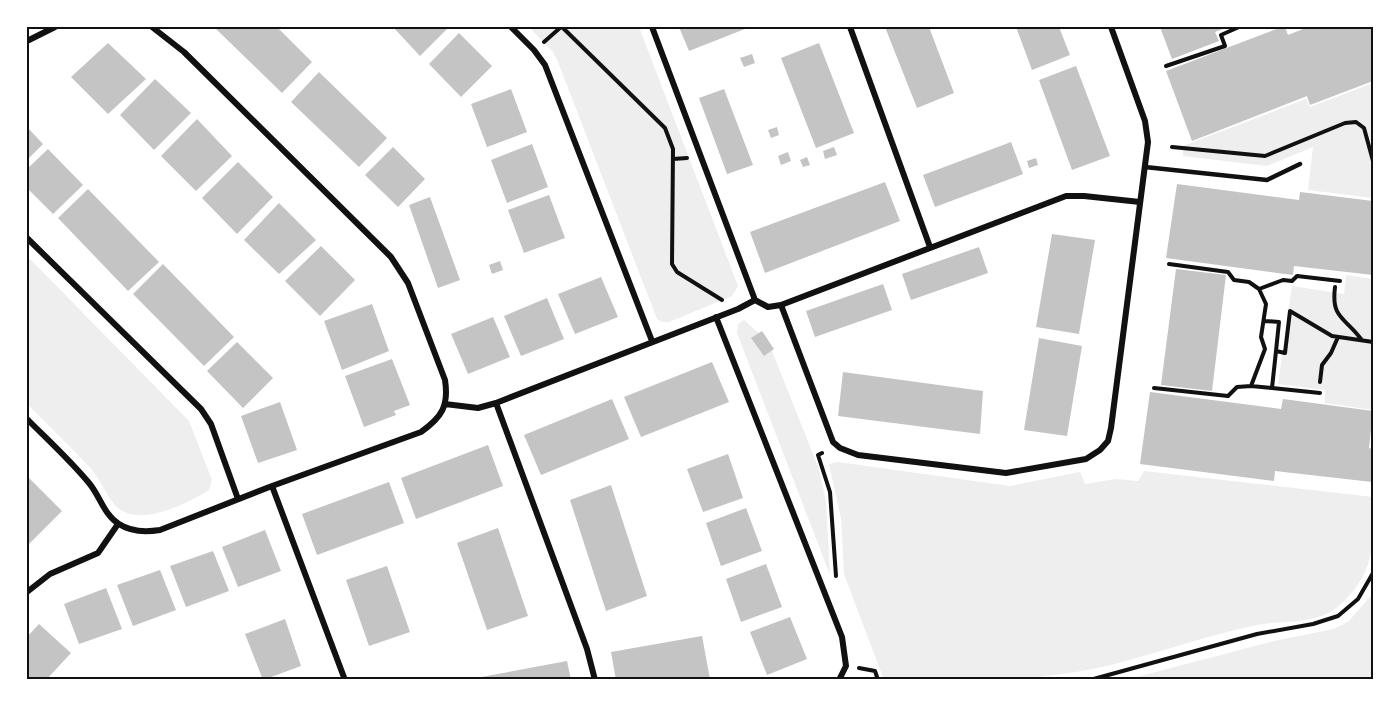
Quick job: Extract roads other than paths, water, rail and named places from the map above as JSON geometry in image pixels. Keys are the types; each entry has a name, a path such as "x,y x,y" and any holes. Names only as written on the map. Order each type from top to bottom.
{"street":[{"path":"27,41 55,27"},
{"path":"27,418 91,484 102,506 118,524 147,532 160,530 272,486 421,432 435,422 448,396 446,380 408,283 392,256 184,52 152,27"},
{"path":"512,27 545,65 652,341"},
{"path":"652,27 755,300 768,307 780,305 1066,196 1140,202"},
{"path":"850,27 930,247"},
{"path":"780,305 833,442 840,448 858,455 1006,473 1086,459 1100,450 1108,441 1111,428 1148,142 1145,121 1111,27"},
{"path":"29,243 201,409 211,424 238,499"},
{"path":"445,404 478,408 496,403 738,309 755,300"},
{"path":"716,317 842,637 846,666 839,680"},
{"path":"496,403 587,649 595,680"},
{"path":"272,486 345,680"},
{"path":"27,592 50,574 98,553 118,524"}],"lane":[{"path":"1145,167 1267,180 1300,164"}]}
